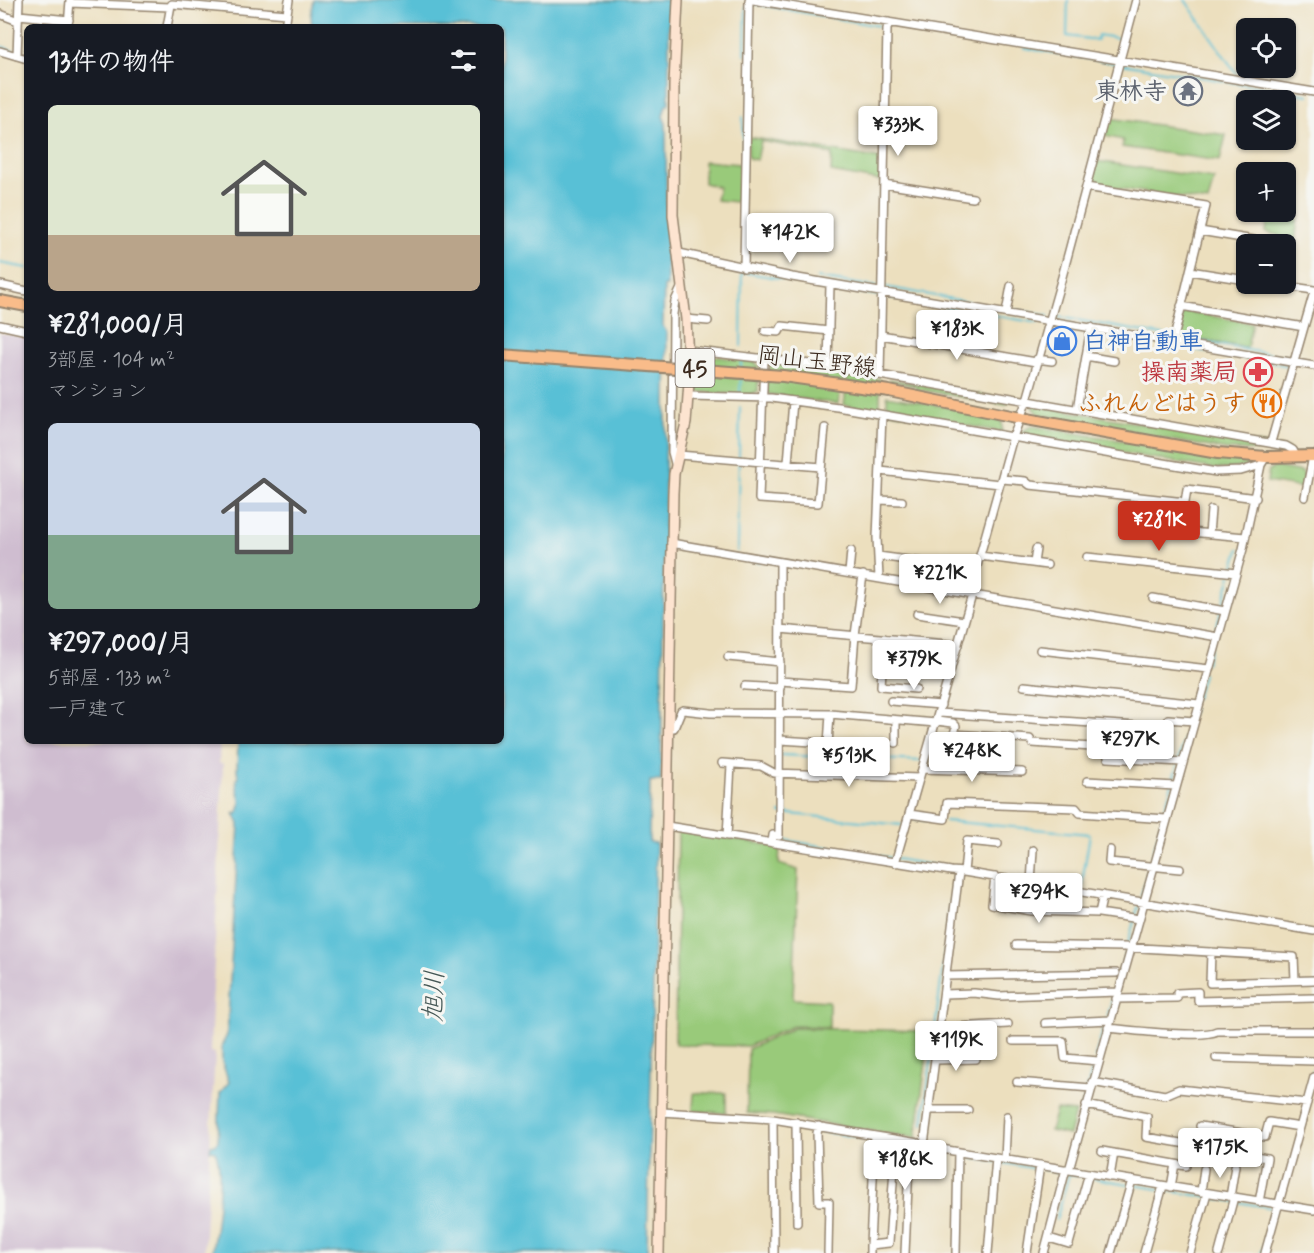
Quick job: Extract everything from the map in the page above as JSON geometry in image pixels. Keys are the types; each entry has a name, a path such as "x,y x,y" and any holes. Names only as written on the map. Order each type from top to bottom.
{"main road":[{"path":"0,301 24,305"},
{"name":"岡山玉野線","path":"504,355 783,376 889,391 1021,418 1264,461 1313,456"}],"street":[{"path":"17,53 19,0"},
{"path":"285,24 289,0"},
{"path":"659,1253 673,483 685,430 689,396 686,319 674,215 674,85 678,0"},
{"path":"895,859 962,621 972,595 970,591 1013,436 1027,400 1036,361 1051,317 1136,0"},
{"path":"0,14 69,24 70,1 171,4 287,14"},
{"path":"742,268 750,1 1119,63 1314,92"},
{"path":"168,24 171,4"},
{"path":"880,375 889,24"},
{"path":"0,52 17,53 24,57"},
{"path":"884,184 973,198"},
{"path":"1086,187 1206,206 1173,339"},
{"path":"1200,231 1236,237"},
{"path":"679,253 830,287 882,292 1051,317 1091,330 1173,339 1314,366"},
{"path":"1190,271 1236,278"},
{"path":"0,285 24,290"},
{"path":"676,467 672,452 673,314 675,301 682,285"},
{"path":"1006,310 1011,286"},
{"path":"828,366 830,287"},
{"path":"1271,442 1313,291 1296,288"},
{"path":"1181,306 1302,327"},
{"path":"686,319 708,321"},
{"path":"0,325 24,330"},
{"path":"765,331 779,332 782,326 829,331"},
{"path":"1077,409 1091,330"},
{"path":"881,335 1052,362"},
{"path":"688,350 828,366 1271,442 1289,446 1296,456"},
{"path":"1086,356 1114,361"},
{"path":"764,360 759,499 818,502 825,428"},
{"path":"689,396 793,401 1013,436 1216,472 1246,470 1264,461"},
{"path":"788,463 793,401"},
{"path":"879,578 882,415"},
{"path":"679,455 821,466"},
{"path":"1305,497 1313,456"},
{"path":"1044,1253 1050,1239 1066,1171 1086,1106 1089,1086 1127,948 1143,902 1150,866 1218,637 1222,610 1256,498 1258,480 1264,461"},
{"path":"1246,470 1258,480"},
{"path":"880,471 1025,482 1030,485 1185,502 1187,489 1256,498"},
{"path":"1148,498 1146,528 1245,537"},
{"path":"879,500 902,501"},
{"path":"1176,531 1179,501"},
{"path":"1209,534 1211,510"},
{"path":"671,543 738,554 780,564 849,573 1218,637"},
{"path":"1034,563 1036,549"},
{"path":"849,573 851,551"},
{"path":"878,556 922,562"},
{"path":"980,556 1047,565"},
{"path":"1087,557 1233,572"},
{"path":"772,843 773,835 777,835 777,773 780,740 777,662 780,628 780,564"},
{"path":"745,686 851,686 863,577"},
{"path":"1153,598 1222,610"},
{"path":"917,614 962,621"},
{"path":"780,628 956,644"},
{"path":"884,638 881,686 916,689"},
{"path":"1040,650 1209,669"},
{"path":"728,657 777,662"},
{"path":"1024,686 1198,704"},
{"path":"891,701 937,715 953,723 956,726 954,734 1030,739 1032,743 1107,748 1108,758 1180,762"},
{"path":"668,728 674,728 683,710 816,716 830,714 896,720 937,715 1167,728 1168,719 1194,721"},
{"path":"826,775 830,714"},
{"path":"896,720 896,744"},
{"path":"780,740 829,743"},
{"path":"722,764 761,766 777,773 919,778"},
{"path":"727,836 731,765"},
{"path":"922,769 1022,772"},
{"path":"1087,781 1173,786"},
{"path":"909,814 945,819 947,803 1076,808 1080,813 1164,819"},
{"path":"667,826 895,859 994,879 1031,883 1102,897 1314,931"},
{"path":"924,1145 958,872 967,840 998,844"},
{"path":"1031,883 1033,850"},
{"path":"1110,850 1108,862 1180,869"},
{"path":"994,879 992,904 1031,911 1099,913 1136,918"},
{"path":"1099,913 1102,897"},
{"path":"1016,945 1294,957 1295,980"},
{"path":"1211,952 1210,983 1314,980"},
{"path":"946,976 1116,972"},
{"path":"944,994 1177,995 1198,992 1198,1001 1314,998"},
{"path":"1045,1023 1107,1022 1193,1034 1211,1034 1218,1031 1314,1031"},
{"path":"939,1028 1008,1024"},
{"path":"1013,1041 1063,1041 1065,1058 1096,1061"},
{"path":"937,1046 991,1045"},
{"path":"1216,1058 1314,1061"},
{"path":"936,1060 976,1059"},
{"path":"1265,1253 1298,1127 1314,1077"},
{"path":"1017,1082 1089,1086 1165,1095 1179,1089 1305,1103"},
{"path":"1086,1106 1147,1117 1146,1137 1267,1158 1259,1202"},
{"path":"929,1110 968,1110"},
{"path":"662,1112 773,1119 874,1141 924,1145 958,1154 996,1160 1005,1159 1039,1168 1110,1177 1131,1183 1162,1188 1171,1187 1233,1199 1314,1210"},
{"path":"1005,1159 1007,1116"},
{"path":"773,1119 774,1253"},
{"path":"1200,1126 1265,1137 1269,1122 1298,1127"},
{"path":"796,1125 797,1222"},
{"path":"818,1129 819,1202 829,1202 828,1253"},
{"path":"874,1141 889,1143"},
{"path":"874,1141 870,1249 889,1243 895,1153 889,1143"},
{"path":"905,1253 910,1145"},
{"path":"1102,1151 1186,1166"},
{"path":"956,1253 958,1154"},
{"path":"1110,1177 1114,1154"},
{"path":"988,1253 996,1160"},
{"path":"1171,1187 1174,1164"},
{"path":"1219,1253 1233,1199 1235,1166"},
{"path":"1027,1253 1039,1168"},
{"path":"1190,1253 1205,1194 1204,1169"},
{"path":"1050,1239 1069,1244 1088,1176"},
{"path":"1111,1253 1131,1183"},
{"path":"1144,1253 1162,1188"}],"shaded area":[{"path":"0,333 24,337 24,744 220,744 219,763 223,764 210,1052 215,1053 204,1253 0,1253"}],"green space":[{"path":"1109,118 1226,135 1220,161 1122,147 1123,140 1105,136"},
{"path":"748,137 882,159 881,181 831,172 832,154 761,141 757,160 748,158"},
{"path":"704,161 740,164 741,180 736,202 716,200 719,187 704,183"},
{"path":"1096,161 1214,179 1208,202 1090,184"},
{"path":"1296,217 1298,217 1296,235 1266,232 1268,222 1296,222"},
{"path":"1183,311 1252,323 1247,348 1177,336"},
{"path":"699,354 755,362 758,366 758,391 749,395 699,392 694,387 695,358"},
{"path":"776,363 844,374 838,404 768,394 766,388 769,368"},
{"path":"848,374 880,379 880,412 844,405"},
{"path":"890,379 1012,400 1005,405 916,389 915,386 894,382 891,384"},
{"path":"887,396 1002,421 1002,432 887,411"},
{"path":"1034,405 1289,451 1227,450 1096,427 1038,414 1033,408"},
{"path":"1032,426 1252,463 1250,466 1215,469 1021,435 1023,431"},
{"path":"1276,467 1302,472 1304,475 1302,488 1267,482 1269,470"},
{"path":"905,642 952,646 946,671 906,666"},
{"path":"680,830 780,847 779,864 798,870 793,999 829,1001 829,1027 793,1026 748,1046 675,1045 678,832"},
{"path":"794,1028 930,1031 916,1138 773,1115 747,1113 748,1049"},
{"path":"694,1093 726,1093 726,1113 693,1111"},
{"path":"1056,1110 1075,1112 1069,1135 1050,1131"}],"water":[{"name":"旭川","path":"314,0 669,0 669,104 666,105 663,116 666,124 667,286 664,286 663,326 667,333 661,781 650,781 649,842 656,843 647,1253 212,1253 219,1172 215,1151 210,1150 211,1145 218,1141 220,1093 229,1082 222,1062 222,1045 227,1035 239,824 234,813 237,814 240,803 237,785 238,744 504,744 504,24 312,24"}],"waterway":[{"path":"1068,0 1067,36 1097,40 1098,35 1122,39 1122,41"},
{"path":"1185,0 1236,73"},
{"path":"750,3 879,26 886,25"},
{"path":"745,54 746,6"},
{"path":"0,46 14,51"},
{"path":"1025,48 1309,95"},
{"path":"20,52 24,54"},
{"path":"743,117 743,162"},
{"path":"0,263 24,267"},
{"path":"741,346 742,270"},
{"path":"742,272 1038,323"},
{"path":"817,278 880,286 1048,316"},
{"path":"1054,316 1293,358"},
{"path":"1052,325 1290,366"},
{"path":"741,361 741,370"},
{"path":"740,392 741,376"},
{"path":"737,551 740,407"},
{"path":"1233,570 1239,549"},
{"path":"736,557 760,562"},
{"path":"1215,632 1231,575"},
{"path":"1206,663 1212,642"},
{"path":"1196,698 1203,674"},
{"path":"1191,715 1193,709"},
{"path":"1163,816 1188,726"},
{"path":"781,755 825,757"},
{"path":"830,757 923,761"},
{"path":"780,813 902,825"},
{"path":"909,818 927,820"},
{"path":"945,821 1090,834 1081,889"},
{"path":"1141,896 1162,821"},
{"path":"779,839 955,869 923,1125"},
{"path":"1107,1018 1138,907"},
{"path":"1095,1058 1105,1023"},
{"path":"1067,1162 1094,1063"},
{"path":"1312,1077 1314,1068"},
{"path":"776,1124 815,1130"},
{"path":"820,1131 927,1149"},
{"path":"971,1157 1037,1169"},
{"path":"1042,1169 1128,1184"},
{"path":"1056,1220 1069,1174"},
{"path":"1134,1185 1274,1208"},
{"path":"1261,1253 1266,1237"}],"place":[{"name":"東林寺","path":"1188,91"},
{"name":"白神自動車","path":"1062,341"},
{"name":"操南薬局","path":"1258,372"},
{"name":"ふれんどはうす","path":"1267,403"}]}
